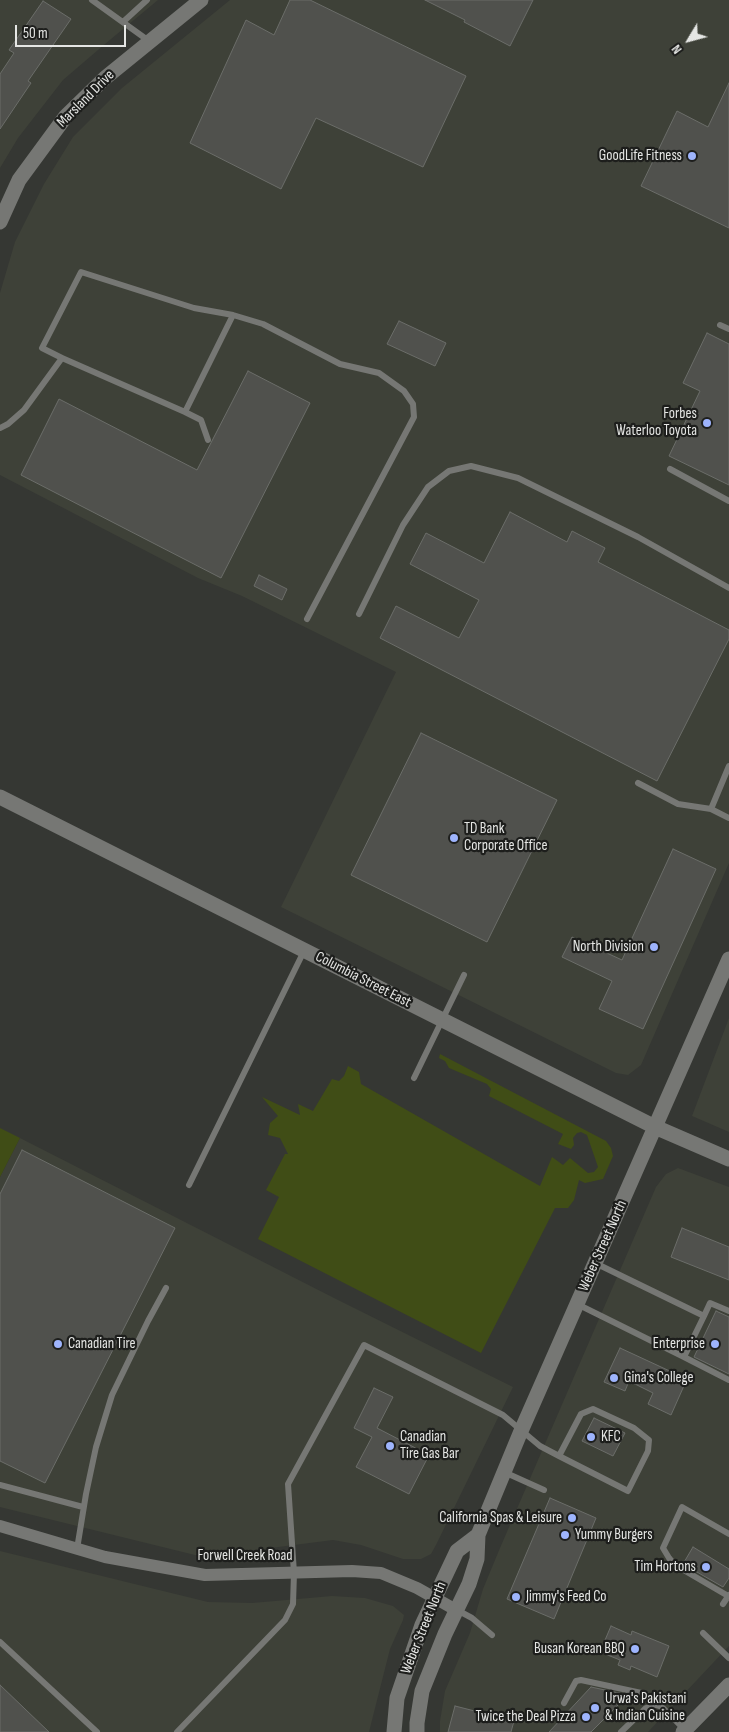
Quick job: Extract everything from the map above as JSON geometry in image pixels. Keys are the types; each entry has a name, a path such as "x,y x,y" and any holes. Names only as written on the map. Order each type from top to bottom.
{"main road":[{"name":"Marsland Drive","path":"0,222 19,180 66,116 105,78 200,0"},
{"name":"Columbia Street East","path":"0,797 655,1127 729,1159"},
{"name":"Weber Street North","path":"417,1732 422,1691 469,1584 477,1559 478,1535 503,1472 655,1127 721,986 729,958"},
{"name":"Weber Street North","path":"394,1732 399,1690 422,1625 457,1551 478,1535"},
{"path":"684,1731 729,1685"}],"street":[{"name":"Forwell Creek Road","path":"0,1526 105,1557 205,1575 352,1571 381,1573 417,1588 456,1610"}],"lane":[{"path":"92,0 150,42"},
{"path":"123,22 147,0"},
{"path":"208,440 200,420 42,348 82,272 194,308 233,315 264,324 340,364 379,373 404,391 413,404 414,417 307,619"},
{"path":"185,412 233,315"},
{"path":"720,325 729,329"},
{"path":"0,428 8,424 24,410 62,358"},
{"path":"359,614 403,525 428,487 449,471 471,466 518,478 638,537 729,588"},
{"path":"670,469 729,501"},
{"path":"711,810 729,766"},
{"path":"638,783 678,804 711,810 729,818"},
{"path":"189,1184 305,950"},
{"path":"414,1078 464,975"},
{"path":"595,1263 704,1316"},
{"path":"76,1548 96,1447 112,1396 166,1288"},
{"path":"684,1357 710,1303 729,1311"},
{"path":"577,1304 729,1380"},
{"path":"177,1732 285,1620 293,1604 294,1573 288,1484 364,1345 503,1415 540,1446 559,1456 628,1491 650,1446 649,1440 634,1428 593,1409 581,1414 559,1456"},
{"path":"503,1472 544,1490"},
{"path":"0,1485 84,1507"},
{"path":"723,1604 729,1596 675,1565 664,1552 664,1548 682,1507 729,1534"},
{"path":"456,1610 472,1618 492,1636"},
{"path":"703,1633 729,1658"},
{"path":"0,1642 97,1732"},
{"path":"564,1703 576,1681 580,1680 646,1694 651,1706"},
{"path":"620,1732 646,1708 651,1706 662,1707 684,1731"}],"shaded area":[{"path":"0,0 158,0 63,80 18,138 0,168"},
{"path":"230,0 729,0 729,863 641,1065 628,1075 616,1073 281,907 396,672 242,596 198,578 0,475 0,293 15,242 44,184 73,137 122,88"},
{"path":"729,1018 729,1132 692,1116"},
{"name":"Canadian Tire","path":"20,1138 513,1387 431,1554 421,1559 403,1559 361,1545 333,1540 208,1556 195,1555 0,1507 0,1177"},
{"path":"678,1168 729,1187 729,1646 648,1732 440,1732 445,1691 470,1633 483,1589 500,1548 656,1187 666,1174"},
{"path":"0,1551 208,1602 252,1603 332,1596 365,1598 393,1606 404,1615 390,1649 369,1732 0,1732"}],"green space":[{"path":"440,1054 606,1141 611,1148 613,1156 603,1179 585,1183 579,1180 574,1200 568,1208 555,1208 481,1353 258,1239 279,1197 266,1190 285,1154 288,1154 280,1138 268,1135 270,1123 278,1116 262,1097 300,1115 298,1104 313,1111 332,1079 339,1081 344,1076 348,1066 359,1072 361,1084 540,1186 552,1157 563,1165 570,1158 588,1173 594,1172 598,1167 587,1135 581,1132 577,1133 573,1138 574,1145 571,1149 558,1144 563,1134 489,1096 491,1089 487,1084 449,1068 445,1061 439,1058"},
{"path":"0,1128 20,1138 0,1177"}],"building":[{"path":"290,0 310,0 466,76 423,167 316,118 281,189 190,143 246,20 274,35"},
{"path":"425,0 533,0 510,46"},
{"path":"43,1 71,19 28,81 31,83 0,129 0,74 14,53 9,50"},
{"name":"GoodLife Fitness","path":"729,83 729,228 641,186 677,111 708,127"},
{"path":"399,321 446,343 435,366 387,344"},
{"name":"Forbes Waterloo Toyota","path":"707,333 729,344 729,485 669,456 700,391 683,383"},
{"path":"248,371 310,403 221,578 21,475 59,399 197,470"},
{"path":"510,512 567,542 572,531 605,548 598,562 729,630 729,639 657,781 380,638 396,606 459,638 479,600 410,564 426,533 484,563"},
{"path":"259,575 287,589 282,600 254,586"},
{"name":"TD Bank Corporate Office","path":"421,733 557,800 487,942 351,875"},
{"name":"North Division","path":"673,849 716,869 643,1029 599,1009 612,981 562,957 572,937 622,960"},
{"name":"Canadian Tire","path":"22,1150 175,1228 45,1483 0,1461 0,1194"},
{"path":"682,1228 729,1247 729,1280 671,1257"},
{"name":"Enterprise","path":"716,1311 729,1317 729,1374 694,1357"},
{"path":"620,1348 687,1379 671,1415 648,1404 653,1393 629,1381 625,1391 604,1382"},
{"name":"Canadian Tire Gas Bar","path":"374,1388 393,1397 377,1428 429,1455 409,1494 356,1467 372,1437 354,1428"},
{"path":"594,1418 625,1433 613,1456 582,1441"},
{"path":"550,1498 596,1518 554,1619 507,1599"},
{"name":"Tim Hortons","path":"693,1547 729,1569 729,1578 723,1587 683,1564"},
{"name":"Busan Korean BBQ","path":"611,1626 631,1635 632,1631 669,1646 657,1677 631,1666 630,1670 618,1665 620,1660 600,1652"},
{"path":"0,1685 49,1732 0,1732"},
{"path":"591,1687 628,1695 591,1732 549,1732"},
{"path":"455,1706 514,1721 511,1732 448,1732"}],"place":[{"name":"GoodLife Fitness","path":"692,156"},
{"name":"Forbes Waterloo Toyota","path":"707,423"},
{"name":"TD Bank Corporate Office","path":"454,838"},
{"name":"North Division","path":"654,947"},
{"name":"Canadian Tire","path":"58,1344"},
{"name":"Enterprise","path":"715,1344"},
{"name":"Gina's College","path":"614,1378"},
{"name":"KFC","path":"591,1437"},
{"name":"Canadian Tire Gas Bar","path":"390,1446"},
{"name":"California Spas & Leisure","path":"572,1518"},
{"name":"Yummy Burgers","path":"565,1535"},
{"name":"Tim Hortons","path":"706,1567"},
{"name":"Jimmy's Feed Co","path":"516,1597"},
{"name":"Busan Korean BBQ","path":"635,1649"},
{"name":"Urwa's Pakistani & Indian Cuisine","path":"595,1708"},
{"name":"Twice the Deal Pizza","path":"586,1717"}]}
